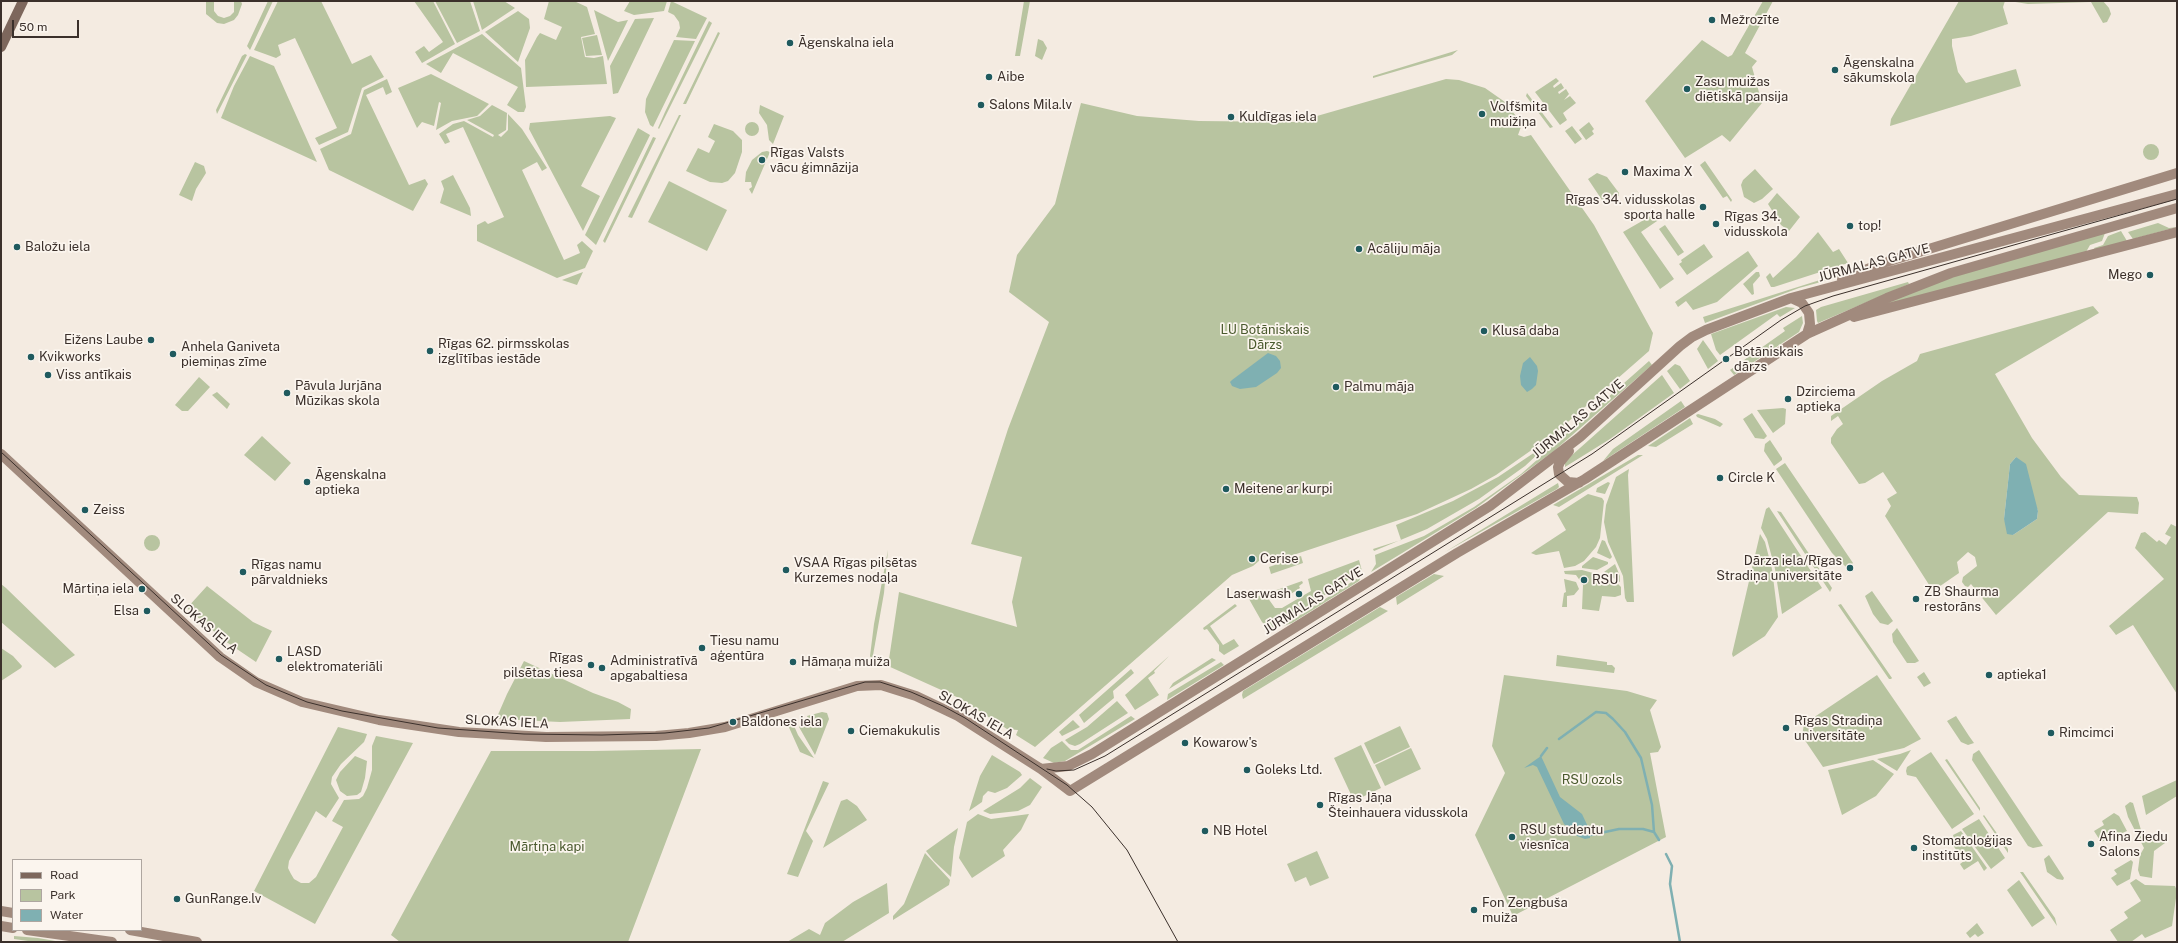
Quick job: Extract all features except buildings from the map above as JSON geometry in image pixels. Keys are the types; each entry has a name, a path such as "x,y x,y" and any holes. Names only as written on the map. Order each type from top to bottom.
{"main road":[{"path":"1,47 23,1"},
{"path":"1830,288 1833,282 1884,263 2177,173"},
{"name":"JŪRMALAS GATVE","path":"1041,769 1068,766 1092,754 1484,510 1580,437 1692,337 1715,326 1791,298 2177,194"},
{"path":"1580,437 1560,462 1558,467 1562,478 1568,482 1579,483 1807,334 1831,323 1887,298 1951,273 2177,208"},
{"path":"1831,323 1902,306 2177,232"},
{"path":"1791,298 1802,303 1809,313 1810,324 1807,334"},
{"name":"SLOKAS IELA","path":"1,454 220,658 256,682 302,702 379,720 459,732 546,737 656,736 689,733 725,727 858,686 882,685 916,696 958,716 1041,769 1070,791 1457,553 1579,483"},
{"path":"1,911 12,913"},
{"path":"1,926 12,928"},
{"path":"34,931 112,942"},
{"path":"136,931 197,942"}],"green space":[{"path":"206,1 214,1 214,11 218,16 224,18 230,16 234,12 234,1 241,1 242,4 238,15 234,20 224,24 217,23 206,14"},
{"path":"268,1 273,1 250,50 247,46"},
{"path":"278,1 321,1 352,64 371,55 384,77 362,88 348,132 319,145 315,138 337,128 295,38 278,45 281,55 276,58 254,50"},
{"path":"414,1 433,1 455,44 422,63 415,52 424,46 429,52 443,42"},
{"path":"435,1 470,1 480,31 457,43"},
{"path":"473,1 504,1 515,8 482,30"},
{"path":"549,1 574,1 587,7 595,34 581,37 585,57 594,58 603,56 607,84 526,87 525,60 537,37 540,33 556,40 562,27 544,19"},
{"path":"630,1 667,1 664,11 634,15 624,11"},
{"path":"671,1 707,18 696,39 676,37 680,28 679,22 674,15 668,12"},
{"path":"1024,1 1030,1 1020,56 1015,56"},
{"path":"1763,1 1773,1 1745,53 1757,61 1752,67 1762,103 1730,142 1722,135 1685,158 1645,101 1702,40 1728,57 1732,55"},
{"path":"1959,1 2005,1 2003,7 2008,24 1971,36 1952,39 1952,46 1958,72 1966,83 2016,69 2021,86 1890,126 1891,119"},
{"path":"2009,1 2103,1 2109,8 2111,14 2107,22 2103,23 2091,2 2028,4"},
{"path":"594,10 618,22 628,20 608,61"},
{"path":"518,11 529,19 530,28 518,62 485,32"},
{"path":"654,18 618,93 613,94 610,66 635,19"},
{"path":"709,21 712,23 659,129 658,128 665,112"},
{"path":"718,32 720,33 686,104 683,104"},
{"path":"482,34 521,68 526,107 524,112 518,112 507,105 518,87 453,53 441,73 426,64"},
{"path":"597,35 602,55 586,56 582,38"},
{"path":"1038,39 1043,41 1047,48 1042,60 1035,56"},
{"path":"674,40 695,41 653,127 650,125 645,112 646,99"},
{"path":"1458,50 1452,55 1373,78 1373,76"},
{"path":"245,54 247,55 217,114 216,110 242,56"},
{"path":"250,56 274,66 317,162 221,118 234,86"},
{"path":"431,74 489,104 477,116 452,121 436,130 441,103 439,102 434,126 422,122 417,128 398,88"},
{"path":"1556,78 1559,81 1553,86 1554,88 1561,83 1564,88 1558,92 1559,94 1566,89 1569,94 1564,100 1570,96 1576,103 1563,113 1567,120 1560,125 1535,92"},
{"path":"387,79 392,92 386,95 383,87 366,95 409,185 425,179 428,184 413,211 329,170 320,149 351,134 364,90"},
{"name":"LU Botāniskais Dārzs","path":"1446,79 1459,80 1485,88 1505,102 1522,124 1518,135 1524,137 1531,135 1594,225 1653,333 1649,351 1553,435 1496,475 1471,489 1417,514 1272,562 1266,555 1253,566 1232,575 1035,747 1016,735 1018,730 1007,729 959,698 888,666 899,592 1017,627 1012,602 1022,557 971,544 1008,429 1049,322 1009,292 1017,255 1055,204 1081,103 1137,116 1199,121 1296,122"},
{"path":"1527,93 1553,127 1550,128 1526,96"},
{"path":"492,105 507,113 506,130 498,135 501,137 508,130 508,114 522,129 547,168 542,171 537,162 522,170 564,260 580,253 577,245 582,241 593,251 585,268 557,278 477,241 477,225 485,221 488,224 504,217 463,127 446,134 450,142 445,144 439,134 453,124 464,121 493,137 494,135 467,120 480,116"},
{"path":"760,105 784,116 773,144 769,140 767,125 759,113"},
{"path":"679,115 681,115 632,218 628,217"},
{"path":"610,116 616,118 581,186 600,196 583,231 529,129 530,123"},
{"path":"752,122 757,124 759,129 757,134 752,136 747,134 745,129 747,124"},
{"path":"1589,122 1594,129 1592,131 1594,134 1586,140 1579,130"},
{"path":"714,124 733,131 742,140 742,152 735,173 728,181 722,183 710,182 686,171 698,148 709,153 715,141 708,137"},
{"path":"1572,126 1582,139 1575,144 1565,131"},
{"path":"638,128 650,135 596,245 585,235"},
{"path":"653,137 656,138 605,243 603,241"},
{"path":"2148,144 2154,144 2159,149 2157,158 2154,160 2148,160 2143,155 2143,149"},
{"path":"762,152 770,152 752,194 749,189 752,187 751,182 745,182 746,172 752,160"},
{"path":"1705,161 1732,200 1731,202 1727,196 1723,198 1700,165"},
{"path":"195,162 204,166 206,173 196,189 192,201 179,195"},
{"path":"1755,169 1773,189 1762,199 1754,203 1744,197 1741,185 1743,180"},
{"path":"1597,173 1607,177 1619,193 1619,196 1602,200 1588,179"},
{"path":"453,175 470,208 471,216 440,203 444,189 441,181"},
{"path":"669,181 727,210 707,251 648,222"},
{"path":"1777,193 1800,217 1789,231 1781,225 1768,204"},
{"path":"1656,213 1660,219 1641,232 1674,279 1660,289 1623,232"},
{"path":"2158,223 2169,228 2177,227 2133,239 2128,232"},
{"path":"1665,225 1684,252 1678,256 1659,229"},
{"path":"2121,231 2127,241 2095,250 2094,248 2103,245 2108,236"},
{"path":"1818,232 1833,252 1839,249 1848,263 1771,287 1766,277 1770,273 1773,278 1796,257"},
{"path":"2105,233 2102,241 2090,245 2086,252 1888,305 1887,303 1944,279"},
{"path":"1704,244 1713,257 1687,275 1679,264 1682,262 1681,260"},
{"path":"1748,251 1758,266 1717,302 1693,310 1686,301 1678,307 1675,302"},
{"path":"1861,267 1839,277 1799,288 1705,323 1703,317"},
{"path":"583,272 577,285 562,280"},
{"path":"1756,272 1759,272 1760,276 1753,284 1754,294 1752,295 1743,284"},
{"path":"1908,282 1909,284 1818,323 1817,321 1816,310 1821,307"},
{"path":"2093,306 2099,313 1995,374 2032,438 2061,477 2079,495 2137,497 2139,503 2138,514 2108,512 1996,615 1971,584 1968,587 1962,582 1963,577 1977,566 1975,557 1968,552 1957,562 1959,573 1933,591 1885,516 1891,506 1887,499 1897,493 1883,472 1865,483 1859,484 1831,443 1831,438 1837,429 1843,424 1838,416 1831,421 1831,416 1882,381 1917,361 1920,354","holes":["2016,457 2038,511 2037,519 2013,535 2004,519 2010,464"]},
{"path":"1786,307 1795,308 1780,317 1777,314 1720,355 1716,350 1711,334"},
{"path":"1802,316 1803,323 1799,332 1734,375 1730,370 1785,331 1783,328"},
{"path":"1703,340 1718,361 1708,369 1697,349"},
{"path":"1649,361 1652,365 1554,451 1476,508 1371,572 1376,564 1375,555 1424,536 1474,507 1521,474"},
{"path":"1675,364 1680,366 1690,381 1680,389 1667,371"},
{"path":"1662,375 1674,393 1610,439 1565,467 1565,463 1571,456"},
{"path":"199,377 210,387 188,411 182,411 175,405"},
{"path":"217,392 230,404 227,409 212,395"},
{"path":"1681,401 1685,407 1603,461 1613,449"},
{"path":"1786,409 1785,424 1773,433 1757,410"},
{"path":"1752,413 1767,436 1764,439 1755,438 1743,419"},
{"path":"1698,414 1715,419 1723,424 1720,427 1697,417 1696,415"},
{"path":"1690,418 1693,424 1656,447 1648,446"},
{"path":"262,436 291,463 275,481 244,455"},
{"path":"1553,440 1525,466 1479,499 1427,529 1401,540 1396,525 1453,501 1498,477"},
{"path":"1770,440 1782,458 1782,460 1774,466 1764,451 1765,444"},
{"path":"1638,455 1643,455 1559,507 1553,505"},
{"path":"1785,463 1853,563 1847,568 1832,553 1776,469"},
{"path":"1629,469 1628,475 1634,602 1627,602 1625,598 1623,576 1608,542 1604,522 1606,505 1616,477"},
{"path":"1608,482 1610,483 1605,494 1596,492 1597,488"},
{"path":"1558,483 1559,487 1557,489 1445,552"},
{"path":"1588,494 1602,498 1604,501 1600,538 1596,547 1584,561 1575,566 1564,568 1559,551 1536,555 1531,553 1566,530 1557,514"},
{"path":"1769,507 1822,588 1782,614 1775,569 1767,539 1761,528 1766,509"},
{"path":"1777,511 1781,512 1832,588 1830,592"},
{"path":"2171,524 2177,527 2177,694 2133,625 2116,635 2109,626 2164,579 2135,548 2141,533 2145,532 2157,542 2159,540 2166,545 2171,537 2165,534"},
{"path":"1760,534 1765,542 1772,569 1778,617 1765,636 1733,657 1732,654"},
{"path":"149,535 155,535 160,540 158,549 155,551 149,551 144,546 144,540"},
{"path":"1602,540 1605,541 1612,557 1610,559 1597,553"},
{"path":"1399,541 1374,551 1373,549"},
{"path":"888,550 884,593 872,661 870,656 874,624"},
{"path":"1301,556 1303,563 1271,574 1269,567"},
{"path":"1593,557 1608,562 1608,564 1597,570 1582,568 1582,566"},
{"path":"1359,560 1362,571 1274,628 1266,626 1262,622 1249,599 1265,594 1275,608 1282,608 1311,591 1308,579"},
{"path":"1615,564 1620,576 1620,582 1604,572"},
{"path":"1582,570 1604,576 1617,583 1621,587 1621,595 1615,597 1602,596 1599,611 1582,609 1583,585 1576,575 1565,574 1564,571"},
{"path":"1434,574 1444,576 1397,605 1396,597"},
{"path":"1361,576 1359,581 1292,623 1283,626"},
{"path":"1564,579 1576,582 1579,589 1574,595 1567,596 1567,607 1562,607 1564,593 1566,592"},
{"path":"1302,581 1303,583 1299,586 1300,588 1283,599 1280,595 1275,597 1271,592"},
{"path":"1,584 75,655 55,668 1,622"},
{"path":"207,586 253,622 272,631 256,662 225,641 187,608"},
{"path":"1872,591 1893,621 1888,625 1880,623 1873,614 1865,596"},
{"path":"1235,604 1237,606 1210,626 1223,645 1234,639 1239,646 1224,655 1219,651 1219,645 1207,629 1204,630 1203,628"},
{"path":"1841,604 1892,678 1891,679 1889,679 1838,605"},
{"path":"1380,607 1388,611 1243,699 1243,691"},
{"path":"1897,628 1919,661 1915,663 1907,663 1893,642 1892,634"},
{"path":"1,648 13,656 22,666 1,681"},
{"path":"1557,655 1607,662 1607,665 1612,665 1615,668 1614,673 1556,666"},
{"path":"1169,656 1154,671 1155,673 1148,678 1159,695 1135,710 1125,695"},
{"path":"1212,658 1216,660 1169,689 1173,683"},
{"path":"524,661 631,709 630,719 560,722 498,719 497,717 507,694"},
{"path":"1221,662 1224,665 1167,700 1168,694"},
{"path":"1131,669 1134,673 1113,691 1114,698 1084,723 1079,715"},
{"path":"1924,672 1931,683 1924,687 1917,677"},
{"name":"RSU ozols","path":"1504,675 1627,691 1657,700 1650,710 1661,747 1658,752 1650,753 1666,837 1513,916 1475,835 1505,773 1492,746"},
{"path":"1877,675 1921,739 1904,748 1823,767 1802,736 1804,724"},
{"path":"1117,701 1128,713 1080,744 1075,746 1069,744 1065,740 1087,727"},
{"path":"822,712 827,713 829,719 815,755 799,727 801,724 809,721 807,716"},
{"path":"1131,716 1135,719 1065,761 1054,763 1043,758 1051,748 1062,741 1071,750 1078,750"},
{"path":"1956,716 1974,743 1968,745 1961,742 1947,721"},
{"path":"1073,720 1080,727 1062,736 1059,732"},
{"path":"792,721 798,735 814,758 800,752 787,723"},
{"path":"1400,726 1410,747 1374,764 1364,743"},
{"path":"338,727 367,734 364,742 341,764 332,777 331,784 339,798 326,818 316,811 289,861 288,868 291,874 294,879 301,883 309,883 316,877 343,827 332,821 344,800 359,799 363,796 372,770 372,746 376,736 413,743 315,924 254,891"},
{"path":"1361,745 1381,788 1354,801 1334,758"},
{"path":"1411,748 1421,769 1385,786 1375,765"},
{"name":"Mārtiņa kapi","path":"701,749 628,942 400,942 391,935 491,751"},
{"path":"1911,750 1897,771 1877,759 1900,754"},
{"path":"1979,750 2043,846 2033,848 2028,846 1972,760 1973,754"},
{"path":"1931,752 1974,814 1952,829 1916,777 1907,775 1907,767"},
{"path":"992,755 1020,772 1022,775 1007,788 995,793 988,791 983,796 982,802 969,811 980,776"},
{"path":"355,756 367,761 365,778 361,792 357,795 347,796 340,791 336,780 340,772"},
{"path":"1947,759 1980,808 1980,811 1945,760"},
{"path":"1873,760 1894,774 1876,796 1842,815 1828,770"},
{"path":"1030,778 1042,787 1030,805 1018,811 990,814 983,811 1020,788"},
{"path":"2177,780 2177,796 2146,815 2142,796"},
{"path":"823,781 829,783 806,831 813,841 798,877 787,874"},
{"path":"847,799 857,806 867,820 823,848 841,801"},
{"path":"2130,802 2133,803 2141,830 2149,839 2154,841 2162,837 2165,843 2154,851 2152,878 2140,876 2138,870 2140,855 2144,848 2128,817 2125,806"},
{"path":"2114,813 2119,816 2127,831 2101,842 2094,831 2104,825 2102,821"},
{"path":"978,814 991,819 1029,814 1021,830 1003,850 1005,856 972,878 959,858 967,822"},
{"path":"1984,815 2008,849 2008,853 1983,816"},
{"path":"1979,819 2005,858 1991,869 1962,829"},
{"path":"958,828 954,847 951,877 926,851"},
{"path":"1961,831 1987,868 1984,871 1978,861 1964,870 1960,864 1964,861 1950,841 1954,838 1953,835"},
{"path":"1317,851 1329,878 1310,886 1306,877 1295,882 1287,864"},
{"path":"925,853 950,880 949,885 893,920 893,916 904,904"},
{"path":"2049,855 2064,878 2063,880 2057,879 2047,872 2044,859"},
{"path":"2131,860 2133,862 2130,879 2117,886 2111,878 2117,874 2114,870"},
{"path":"2020,872 2023,872 2055,918 2057,926"},
{"path":"2136,879 2145,885 2175,886 2177,891 2172,926 2145,938 2142,934 2131,942 2118,942 2110,930 2128,918 2124,912 2141,901 2130,883"},
{"path":"2019,880 2045,918 2032,927 2007,890"},
{"path":"887,883 889,913 842,942 787,942 809,929 820,935 825,923 853,902"},
{"path":"1977,923 1984,933 1978,937 1975,934 1970,938 1966,933"},
{"path":"14,936 61,942 35,942 14,939"}],"water":[{"path":"1268,353 1276,356 1280,361 1281,368 1277,373 1256,387 1240,389 1232,386 1230,382 1232,380"},
{"path":"1530,357 1537,366 1538,371 1536,385 1527,392 1521,385 1520,376 1523,363"},
{"path":"2016,457 2026,464 2038,511 2037,519 2013,535 2007,534 2004,519 2010,464"},
{"path":"1541,756 1560,797 1582,814 1590,831 1590,838 1585,839 1577,836 1564,824 1537,767 1533,765 1524,768"}],"waterway":[{"path":"1559,739 1596,712 1606,713 1613,719 1625,732 1641,758 1652,805 1654,832 1659,840"},
{"path":"1541,756 1547,748"},
{"path":"1591,835 1619,829 1643,829 1654,832"},
{"path":"1666,854 1672,866 1670,884 1680,942"}],"tram line":[{"path":"1047,769 1056,771 1074,770 1105,756 1592,454 1781,320 1805,306 1833,296 2177,199"},
{"path":"1,452 221,655 266,685 307,702 342,711 438,728 524,734 602,735 665,733 709,728 865,682 880,682 911,692 943,706 965,718 1067,785 1092,807 1127,850 1178,942"}],"place":[{"name":"Mežrozīte","path":"1712,20"},
{"name":"Āgenskalna iela","path":"790,43"},
{"name":"Āgenskalna sākumskola","path":"1835,70"},
{"name":"Aibe","path":"989,77"},
{"name":"Zasu muižas diētiskā pansija","path":"1687,89"},
{"name":"Salons Mila.lv","path":"981,105"},
{"name":"Volfšmita muižiņa","path":"1482,114"},
{"name":"Kuldīgas iela","path":"1231,117"},
{"name":"Rīgas Valsts vācu ģimnāzija","path":"762,160"},
{"name":"Maxima X","path":"1625,172"},
{"name":"Rīgas 34. vidusskolas sporta halle","path":"1703,207"},
{"name":"Rīgas 34. vidusskola","path":"1716,224"},
{"name":"top!","path":"1850,226"},
{"name":"Baložu iela","path":"17,247"},
{"name":"Acāliju māja","path":"1359,249"},
{"name":"Mego","path":"2150,275"},
{"name":"Klusā daba","path":"1484,331"},
{"name":"Eižens Laube","path":"151,340"},
{"name":"Rīgas 62. pirmsskolas izglītības iestāde","path":"430,351"},
{"name":"Anhela Ganiveta piemiņas zīme","path":"173,354"},
{"name":"Kvikworks","path":"31,357"},
{"name":"Botāniskais dārzs","path":"1726,359"},
{"name":"Viss antīkais","path":"48,375"},
{"name":"Palmu māja","path":"1336,387"},
{"name":"Pāvula Jurjāna Mūzikas skola","path":"287,393"},
{"name":"Dzirciema aptieka","path":"1788,399"},
{"name":"Circle K","path":"1720,478"},
{"name":"Āgenskalna aptieka","path":"307,482"},
{"name":"Meitene ar kurpi","path":"1226,489"},
{"name":"Zeiss","path":"85,510"},
{"name":"Cerise","path":"1252,559"},
{"name":"Dārza iela/Rīgas Stradiņa universitāte","path":"1850,568"},
{"name":"VSAA Rīgas pilsētas Kurzemes nodaļa","path":"786,570"},
{"name":"Rīgas namu pārvaldnieks","path":"243,572"},
{"name":"RSU","path":"1584,580"},
{"name":"Mārtiņa iela","path":"142,589"},
{"name":"Laserwash","path":"1299,594"},
{"name":"ZB Shaurma restorāns","path":"1916,599"},
{"name":"Elsa","path":"147,611"},
{"name":"Tiesu namu aģentūra","path":"702,648"},
{"name":"LASD elektromateriāli","path":"279,659"},
{"name":"Hāmaņa muiža","path":"793,662"},
{"name":"Rīgas pilsētas tiesa","path":"591,665"},
{"name":"Administratīvā apgabaltiesa","path":"602,668"},
{"name":"aptieka1","path":"1989,675"},
{"name":"Baldones iela","path":"733,722"},
{"name":"Rīgas Stradiņa universitāte","path":"1786,728"},
{"name":"Ciemakukulis","path":"851,731"},
{"name":"Rimcimci","path":"2051,733"},
{"name":"Kowarow's","path":"1185,743"},
{"name":"Goleks Ltd.","path":"1247,770"},
{"name":"Rīgas Jāņa Šteinhauera vidusskola","path":"1320,805"},
{"name":"NB Hotel","path":"1205,831"},
{"name":"RSU studentu viesnīca","path":"1512,837"},
{"name":"Afina Ziedu Salons","path":"2091,844"},
{"name":"Stomatoloģijas institūts","path":"1914,848"},
{"name":"GunRange.lv","path":"177,899"},
{"name":"Fon Zengbuša muiža","path":"1474,910"}]}
